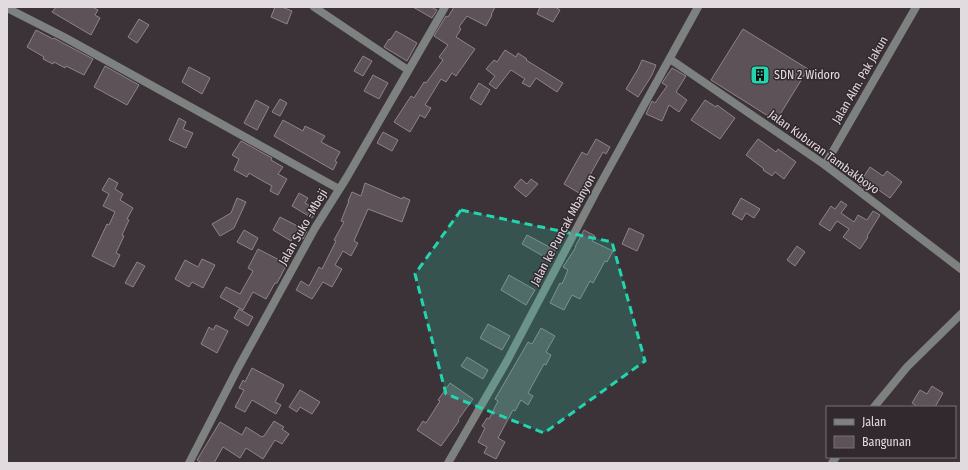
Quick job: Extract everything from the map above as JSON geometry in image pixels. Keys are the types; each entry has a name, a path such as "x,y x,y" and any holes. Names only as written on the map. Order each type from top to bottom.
{"street":[{"path":"314,7 408,70"},
{"name":"Jalan Suko -Mbeji","path":"189,463 238,368 311,234 340,189 445,7"},
{"name":"Jalan ke Puncak Mbanyon","path":"448,463 507,361 592,199 698,7"},
{"name":"Jalan Alm. Pak Jakun","path":"825,166 916,7"},
{"path":"7,8 64,37 340,189"},
{"name":"Jalan Kuburan Tambakboyo","path":"670,59 825,166 961,270"},
{"path":"875,406 907,366 961,314"}],"highlighted area":[{"path":"461,210 612,242 645,361 544,433 446,394 415,274"}],"building":[{"path":"56,7 92,7 98,10 95,15 100,18 91,35 52,12"},
{"path":"275,7 282,7 292,11 287,24 271,17"},
{"path":"413,7 431,7 437,10 432,18"},
{"path":"454,7 495,7 486,26 467,16 459,27 461,29 456,37 475,49 456,76 452,73 446,82 441,79 425,105 431,108 425,118 420,115 410,132 394,122 411,96 414,98 424,82 426,83 443,60 439,57 448,45 434,36 446,16 448,17"},
{"path":"540,7 555,7 560,10 553,22 537,14"},
{"path":"139,19 149,25 137,43 128,37"},
{"name":"SDN 2 Widoro","path":"743,29 808,69 776,121 711,80"},
{"path":"36,30 93,59 84,75 66,66 65,68 54,62 53,64 43,59 44,57 27,47"},
{"path":"396,31 417,43 407,61 384,47"},
{"path":"505,50 516,57 518,53 527,59 526,60 563,83 557,92 536,78 530,87 522,83 525,79 511,70 496,89 489,84 495,76 486,69 494,60 497,62"},
{"path":"363,56 372,61 363,76 354,71"},
{"path":"642,60 656,65 652,75 638,97 626,89"},
{"path":"105,66 139,85 127,105 94,87"},
{"path":"189,67 210,78 202,94 182,82"},
{"path":"672,68 686,76 676,92 687,100 679,112 669,105 662,121 646,114 652,101 655,103 667,86 662,83"},
{"path":"373,75 388,83 379,99 364,91"},
{"path":"479,83 490,90 481,105 470,98"},
{"path":"280,99 287,103 280,116 272,112"},
{"path":"256,100 269,107 257,130 244,123"},
{"path":"705,100 716,107 717,105 735,118 720,139 691,120"},
{"path":"179,118 186,122 183,129 193,133 186,148 169,140"},
{"path":"283,120 303,131 305,126 325,136 321,142 340,152 335,161 337,162 333,170 274,136"},
{"path":"383,132 398,140 392,151 377,143"},
{"path":"596,139 610,147 606,154 603,152 585,184 589,187 584,196 564,184 582,152 587,155"},
{"path":"758,139 776,152 778,149 796,162 784,179 775,172 772,176 746,155"},
{"path":"241,141 272,158 271,160 283,167 278,174 287,179 278,195 270,191 272,186 249,173 247,177 234,170 239,159 232,155"},
{"path":"870,167 883,176 887,171 902,182 890,198 873,186 872,189 868,186 866,189 859,184"},
{"path":"109,178 118,183 115,189 123,194 120,200 133,208 127,219 129,220 122,235 124,236 116,253 120,255 114,267 92,256 107,224 109,225 115,212 103,206 109,194 102,190"},
{"path":"521,179 527,184 531,179 538,184 526,197 514,187"},
{"path":"365,183 402,199 403,197 410,200 402,222 368,209 354,241 358,243 351,256 343,251 335,265 342,269 332,287 323,282 312,299 296,290 301,281 309,286 319,267 322,269 336,241 334,240 344,222 341,221 352,192 361,196"},
{"path":"299,193 308,198 305,203 317,210 312,218 292,206"},
{"path":"237,198 246,202 234,228 220,236 212,224 231,213"},
{"path":"741,198 760,209 754,218 746,213 742,220 732,214"},
{"path":"841,201 847,205 841,213 854,222 858,215 867,220 873,211 880,215 860,249 843,237 849,229 837,221 830,231 819,224 831,206 835,209"},
{"path":"280,217 307,231 303,239 295,235 291,241 273,230"},
{"path":"629,228 644,235 637,251 622,244"},
{"path":"244,230 258,238 252,250 237,242"},
{"path":"584,230 595,236 592,241 613,251 607,262 605,261 593,283 590,281 580,299 572,295 564,310 550,303 560,283 562,284 568,270 563,267 576,247"},
{"path":"527,235 555,250 550,260 522,244"},
{"path":"797,246 805,252 795,266 787,260"},
{"path":"258,249 287,264 277,283 275,283 266,299 253,292 243,310 220,297 226,287 240,294 253,271 248,268"},
{"path":"202,259 215,265 203,288 192,282 189,287 175,279 185,260 198,267"},
{"path":"137,262 145,266 133,287 125,283"},
{"path":"509,275 535,290 526,305 501,290"},
{"path":"239,309 253,317 248,326 234,318"},
{"path":"488,324 510,336 502,350 480,338"},
{"path":"216,325 228,331 217,353 201,344 209,327 213,330"},
{"path":"541,328 555,336 546,352 551,355 546,365 544,364 528,393 533,396 528,405 521,400 515,411 513,410 498,438 505,442 496,459 484,453 487,447 478,442 485,428 482,426 487,418 489,419 498,401 495,399 528,342 532,344"},
{"path":"467,357 488,370 483,379 461,366"},
{"path":"252,368 284,385 275,402 281,405 276,414 252,400 245,412 235,407 244,390 239,388 243,380 245,382"},
{"path":"450,383 473,399 441,446 417,430 423,421 426,423 440,401 438,400"},
{"path":"932,386 943,393 936,406 916,406 912,403 920,390 927,394"},
{"path":"300,390 320,402 312,414 300,407 297,412 289,407"},
{"path":"274,421 284,427 282,429 289,434 282,444 275,440 263,459 246,448 240,458 223,447 214,463 202,463 197,460 220,422 242,435 246,427 262,437"}],"place":[{"name":"SDN 2 Widoro","path":"760,75"}]}
